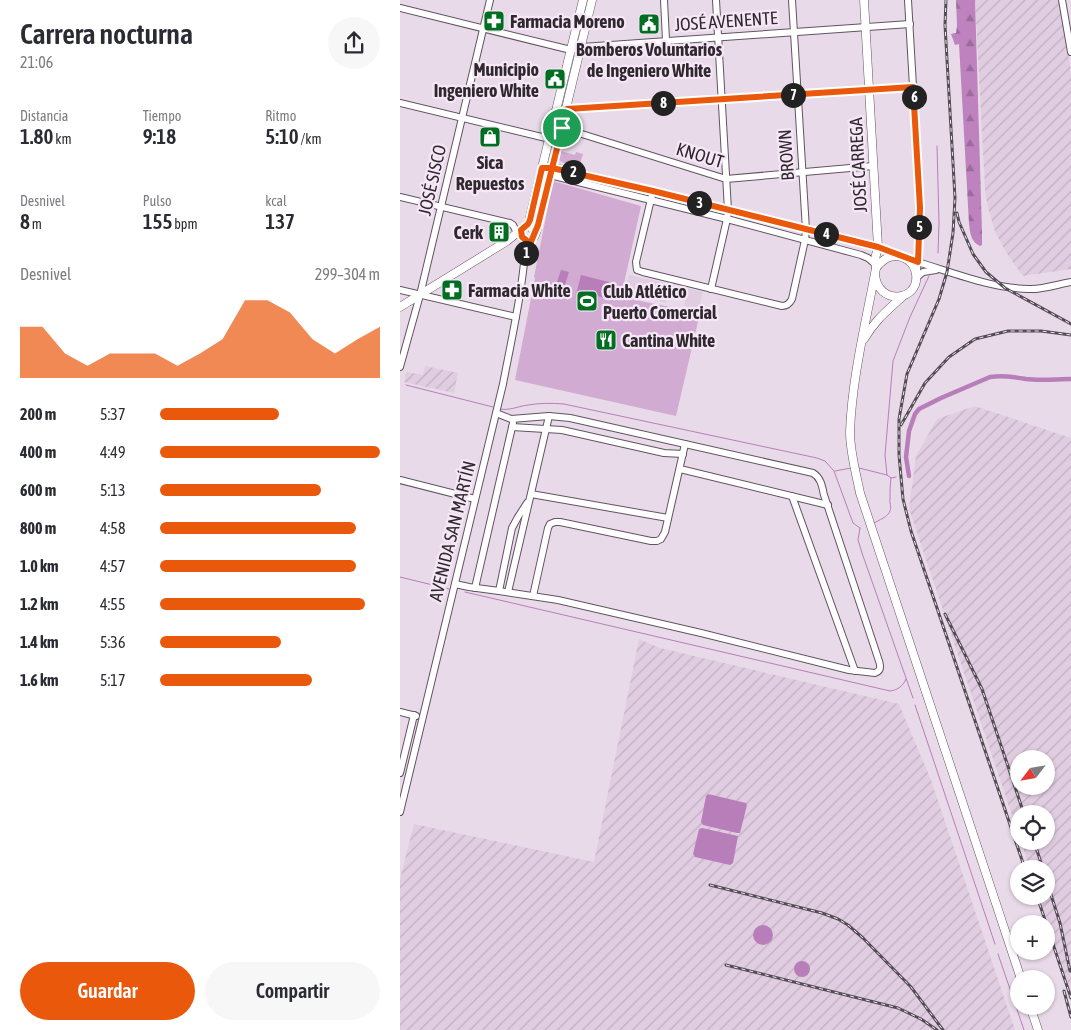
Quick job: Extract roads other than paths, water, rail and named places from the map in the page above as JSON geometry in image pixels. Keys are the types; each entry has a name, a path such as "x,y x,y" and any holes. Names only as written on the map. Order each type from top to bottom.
{"main road":[{"path":"400,307 507,241 530,220 583,0"},
{"name":"AVENIDA SAN MARTÍN","path":"529,238 538,225 592,0"},
{"name":"JOSÉ CARREGA","path":"864,0 878,247 854,387 850,434 854,464 860,493 1018,970"},
{"path":"522,229 530,226 533,229 529,238"},
{"path":"522,229 521,235 529,238"},
{"path":"507,241 529,238"},
{"path":"861,345 872,326 882,314 914,287 916,278 912,263 903,257 878,247"},
{"path":"903,257 893,256 887,258 875,269 876,280 882,291 893,297 905,295"},
{"path":"1033,1015 1038,1030"}],"street":[{"name":"JOSÉ SISCO","path":"400,367 420,295 490,0"},
{"path":"664,0 666,40"},
{"path":"653,191 636,262 637,270 711,289 728,219 716,0"},
{"name":"BROWN","path":"711,289 782,306 788,305 792,299 806,230 792,0"},
{"path":"908,0 920,208 916,278"},
{"path":"1062,0 1068,12 1071,52"},
{"name":"JOSÉ AVENENTE","path":"400,8 571,50 582,47 666,40 910,24"},
{"path":"555,116 567,109 913,87"},
{"path":"400,103 550,139 558,146"},
{"name":"KNOUT","path":"553,125 726,179 873,166"},
{"path":"542,168 651,200 862,255 868,258 875,269"},
{"path":"551,171 653,191 878,247"},
{"path":"400,196 510,223 522,229"},
{"name":"AVENIDA SAN MARTÍN","path":"400,812 496,413 516,317 529,238"},
{"path":"903,257 994,285 1031,290 1071,282"},
{"path":"916,278 923,272 940,269"},
{"path":"400,290 516,317"},
{"path":"455,584 583,605 855,671 879,672 880,665 820,479 813,473 570,418 548,416 511,419 496,413"},
{"path":"508,592 548,416"},
{"path":"475,588 514,419"},
{"path":"512,427 562,430 664,454 683,454"},
{"path":"533,596 550,524 560,522 651,541 661,539 686,444"},
{"path":"680,469 828,505"},
{"path":"400,480 475,499"},
{"path":"792,496 855,671"},
{"path":"530,497 668,518"},
{"path":"499,590 512,528 530,497"},
{"path":"400,712 422,718"},
{"path":"400,773 414,715"}],"waterway":[{"path":"937,146 938,253"},
{"path":"887,475 885,455 893,361 910,317 929,276"},
{"path":"909,476 906,457 909,431 915,414 919,409 990,377 1004,376 1037,380 1071,379"},
{"path":"406,385 493,407"},
{"path":"500,409 537,404 564,404 817,458 825,461 834,471 853,523 860,528"},
{"path":"835,471 851,468"},
{"path":"859,468 887,475 891,478 896,477"},
{"path":"874,523 885,517 890,511 891,478"},
{"path":"860,528 858,540 862,553 913,698"},
{"path":"400,577 449,589"},
{"path":"465,592 890,691 900,687 906,679"},
{"path":"915,705 995,944"},
{"path":"998,954 1024,1030"}],"railway":[{"path":"946,0 945,25 955,198 953,233 947,272 939,299 907,374 899,419 899,455 903,499 911,531 1022,860"},
{"path":"957,213 973,254 986,272 1005,288 1071,324"},
{"path":"901,425 925,383 949,357 975,339 1008,331 1041,331 1071,335"},
{"path":"945,614 982,689 1021,805"},
{"path":"1037,850 1040,860"},
{"path":"710,885 822,913 848,925 911,987 943,1030"},
{"path":"1040,905 1071,998"},
{"path":"1054,905 1070,971"},
{"path":"726,965 898,1008 921,1019 937,1030"},
{"path":"1064,991 1071,1017"}],"place":[{"name":"Farmacia Moreno","path":"494,21"},
{"name":"Bomberos Voluntarios de Ingeniero White","path":"649,24"},
{"name":"Municipio Ingeniero White","path":"555,79"},
{"name":"Sica Repuestos","path":"490,137"},
{"name":"Cerk","path":"499,232"},
{"name":"Farmacia White","path":"452,290"},
{"name":"Club Atlético Puerto Comercial","path":"587,301"},
{"name":"Cantina White","path":"606,340"}]}
